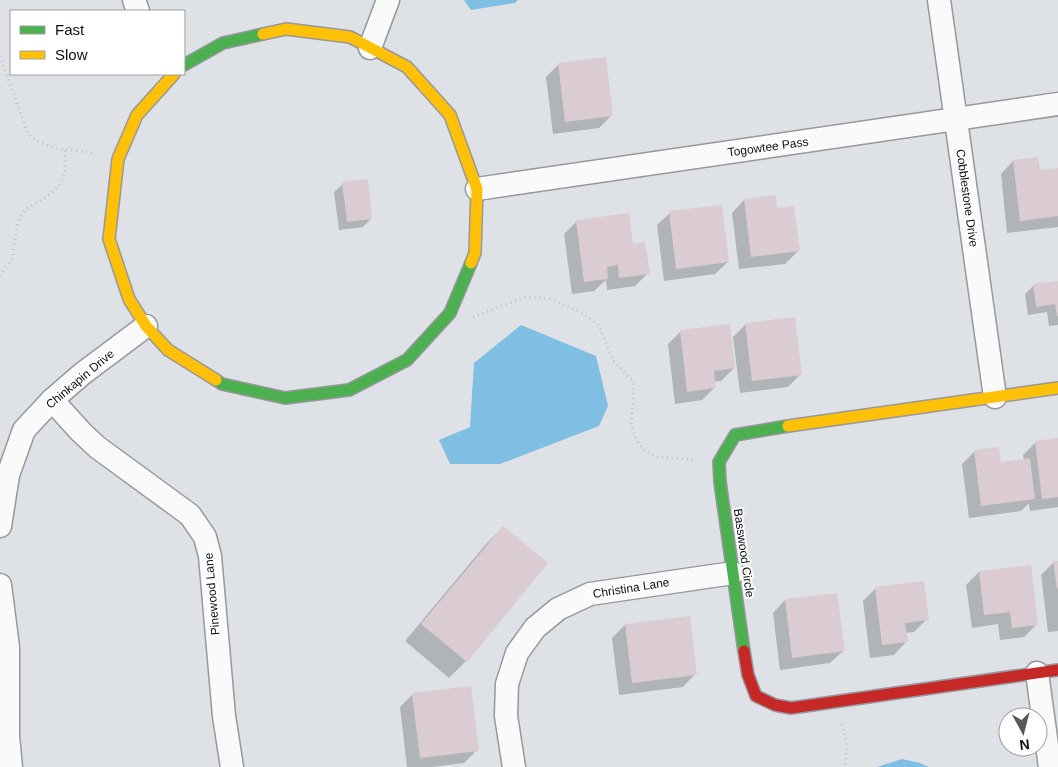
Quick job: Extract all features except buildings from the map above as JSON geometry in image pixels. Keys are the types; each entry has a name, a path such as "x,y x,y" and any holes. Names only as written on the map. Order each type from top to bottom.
{"street":[{"path":"370,48 388,0"},
{"name":"Cobblestone Drive","path":"939,0 995,397"},
{"path":"173,75 137,115 118,159 109,238 129,299 146,326 168,350 222,384 285,398 350,390 407,360 450,313 475,254 477,189 450,115 407,67 350,37 286,29 223,43 185,64"},
{"name":"Togowtee Pass","path":"477,189 1058,104"},
{"name":"Chinkapin Drive","path":"0,526 8,475 24,430 52,400 82,374 146,326"},
{"path":"719,462 735,435 753,430 1058,388"},
{"name":"Pinewood Lane","path":"52,400 80,432 97,447 190,515 205,537 210,556 224,716 232,767"},
{"name":"Basswood Circle","path":"719,462 720,482 748,675 756,696 775,705 790,708 1048,671"},
{"name":"Christina Lane","path":"514,767 506,716 507,684 517,653 536,628 558,609 590,594 733,573"},
{"path":"0,585 8,647 8,736 12,767"},
{"path":"1048,671 1050,767"}],"path":[{"path":"0,56 28,134 36,141 46,146 65,150 81,150 118,159"},
{"path":"0,276 12,259 18,221 26,209 48,196 59,186 65,173 65,150"},
{"path":"450,313 472,318 526,297 550,299 583,313 599,326 613,360 633,382 631,425 637,441 645,451 658,457 719,462"},
{"path":"837,702 848,748 845,767"}],"water":[{"path":"464,0 518,0 515,3 471,10"},
{"path":"521,325 596,356 608,406 599,426 500,464 450,464 439,440 470,427 474,363"},
{"path":"902,759 920,763 929,767 877,767"}],"traffic: fast":[{"path":"185,64 223,43 263,34"},
{"path":"216,380 222,384 285,398 349,390 407,360 450,313 471,263"},
{"path":"744,651 720,482 719,462 735,435 788,426"}],"traffic: slow":[{"path":"263,34 286,29 350,37 407,67 450,115 477,189 475,253 471,263"},
{"path":"173,75 137,115 118,159 109,239 129,299 146,326 168,350 216,380"},
{"path":"788,426 1058,388"}],"traffic: jam":[{"path":"744,651 748,675 756,696 775,705 791,708 1058,670"}]}
